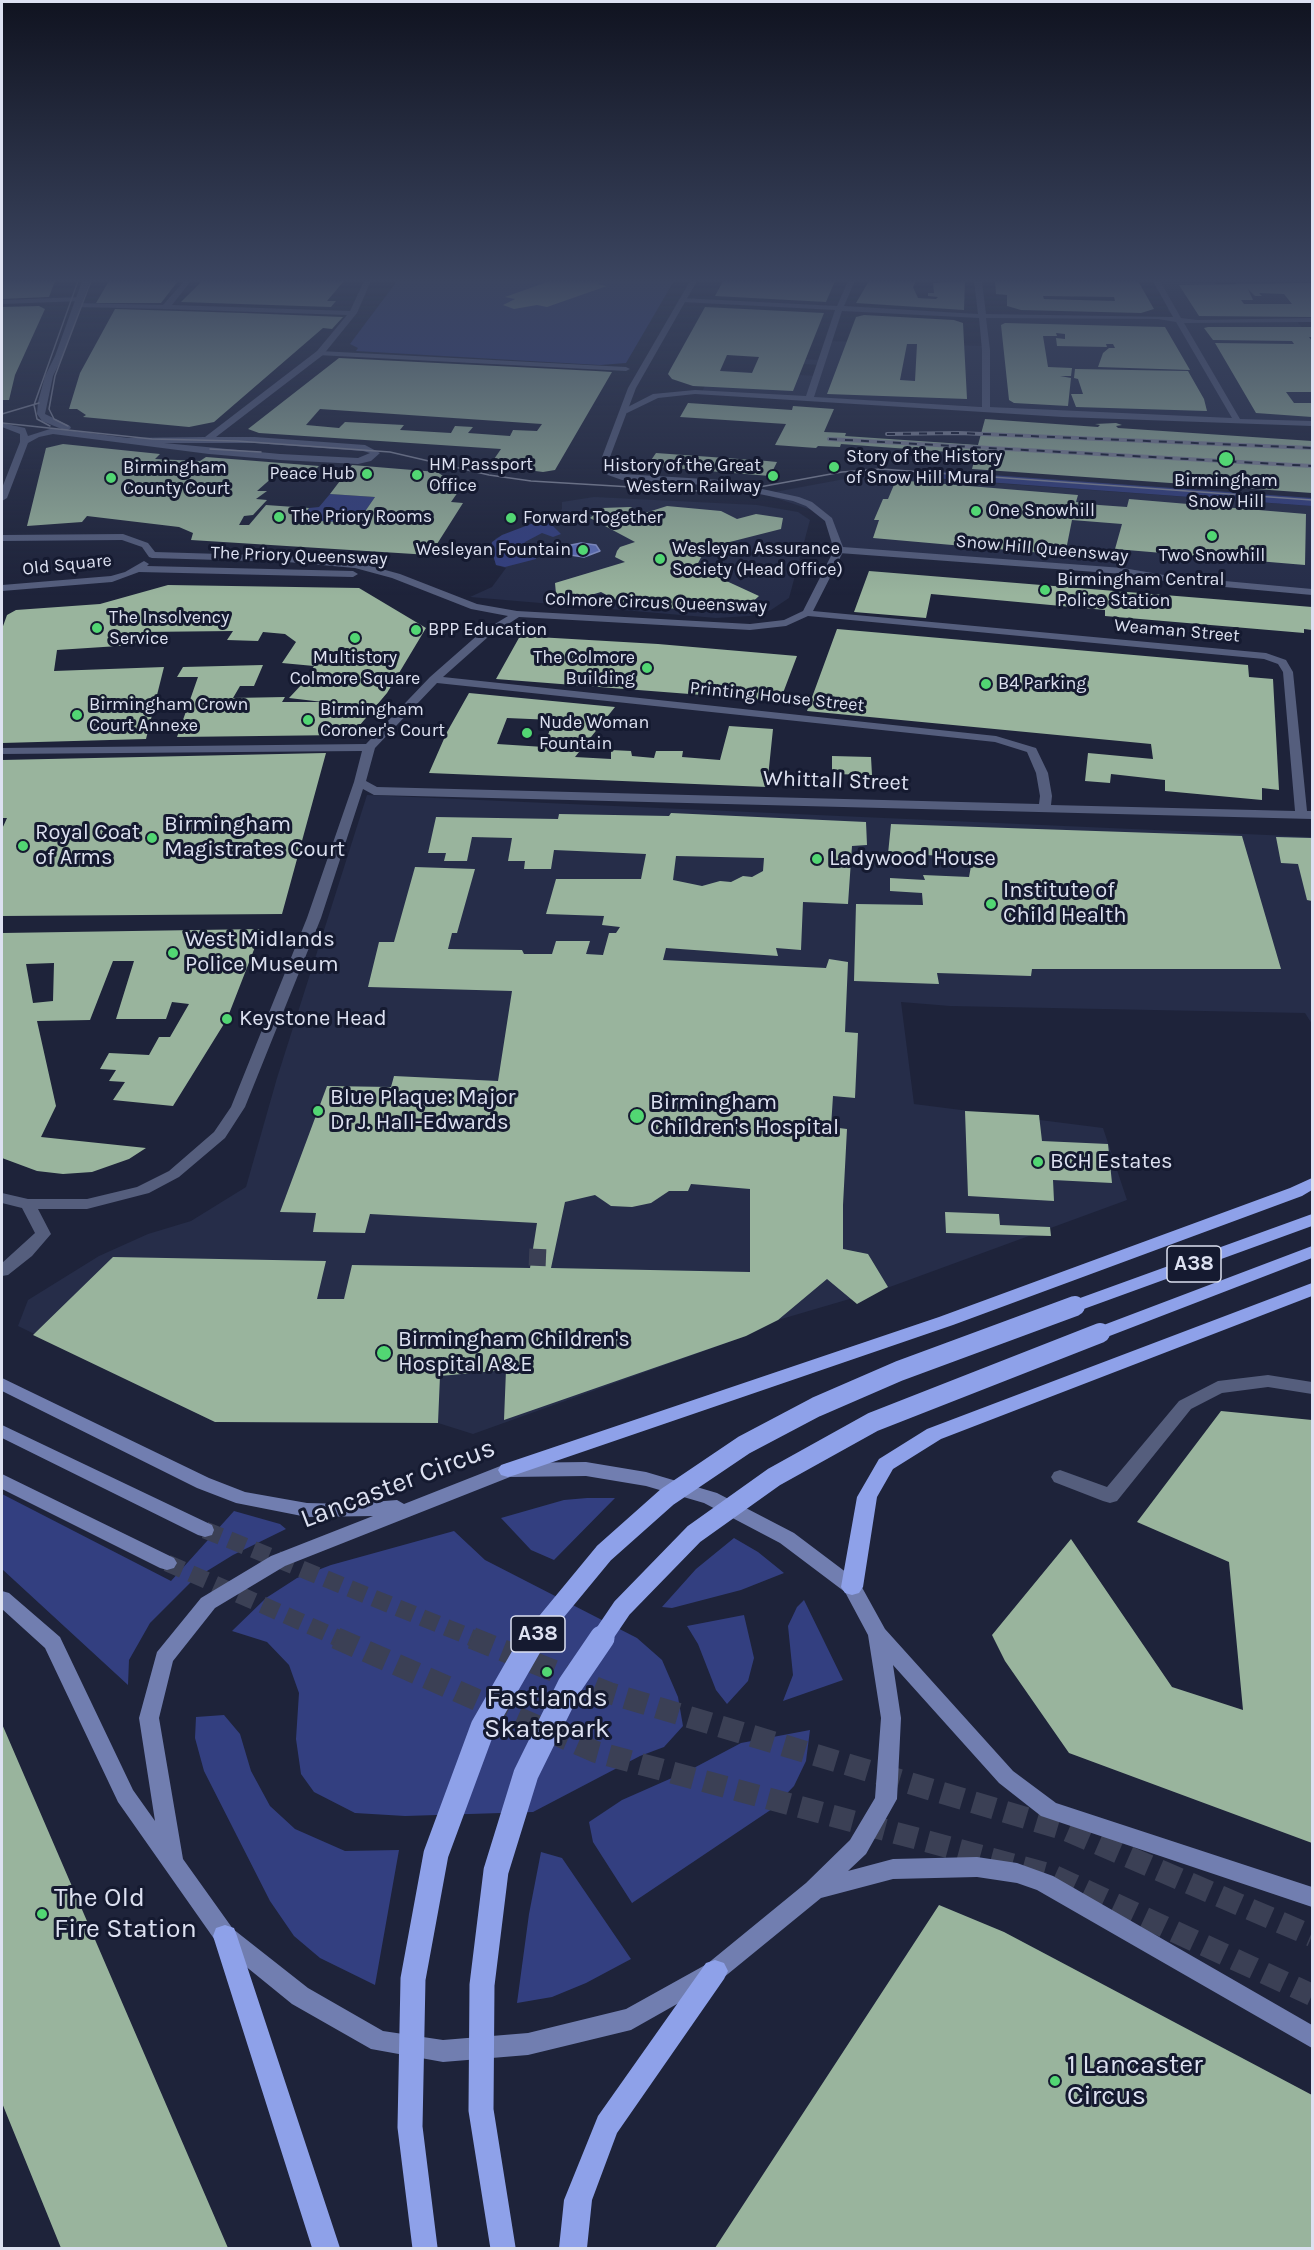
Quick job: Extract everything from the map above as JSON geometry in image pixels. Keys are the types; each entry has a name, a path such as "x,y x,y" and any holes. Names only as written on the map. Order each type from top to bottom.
{"highway":[{"path":"508,1470 946,1321 1296,1192 1312,1183"},
{"name":"A38","path":"424,2248 410,2127 413,1979 436,1854 483,1727 534,1638 604,1553 667,1497 744,1445 816,1407 899,1371 1312,1220"},
{"name":"A38","path":"503,2248 481,2110 482,1985 496,1871 526,1774 570,1685 622,1608 694,1534 774,1477 873,1422 1312,1252"},
{"path":"852,1587 867,1497 886,1464 934,1434 1312,1289"},
{"path":"225,1936 326,2248"},
{"path":"573,2248 578,2200 607,2125 716,1971"}],"main road":[{"path":"2,1384 203,1483 243,1498 307,1510 348,1511 412,1506"},
{"path":"2,1431 205,1530"},
{"name":"Lancaster Circus","path":"586,1469 646,1479 710,1498 787,1538 852,1587 878,1635 891,1718 886,1799 858,1847 814,1890 716,1971 631,2019 528,2044 443,2051 379,2040 300,1996 225,1936 172,1861 149,1718 164,1659 208,1603 278,1561 412,1506 508,1470 586,1469"},
{"path":"2,1481 168,1563"},
{"path":"2,1598 53,1643 125,1796 172,1861"},
{"path":"878,1635 1006,1777 1049,1810 1312,1897"},
{"path":"814,1890 893,1869 977,1867 1017,1874 1046,1883 1312,2037"}],"street":[{"path":"47,386 41,414 61,426 90,435"},
{"path":"207,440 277,386"},
{"path":"633,386 606,457 607,470 614,474 683,482 742,493 821,513 829,520 839,550 807,613"},
{"path":"809,399 813,386"},
{"path":"987,386 987,410"},
{"path":"1217,386 1238,422"},
{"path":"624,411 647,399 668,393 695,392 987,410 1312,424"},
{"path":"2,425 22,430 24,438 2,498"},
{"path":"24,438 53,431 209,451 358,461 368,459 376,453 365,448 255,440 131,440"},
{"name":"Old Square","path":"2,538 123,537 145,545 152,555 137,569 112,579 2,588"},
{"name":"Snow Hill Queensway","path":"839,550 1123,571 1170,579 1312,592"},
{"name":"The Priory Queensway","path":"152,555 287,559 356,565 396,576"},
{"name":"The Priory Queensway","path":"137,569 396,576"},
{"name":"Colmore Circus Queensway","path":"396,576 454,601 517,614 750,627 786,623 807,613"},
{"name":"Weaman Street","path":"807,613 1266,656 1282,662 1288,672 1307,815"},
{"path":"2,1198 28,1204 87,1204 143,1190 174,1174 220,1135 238,1107 314,918 360,782 369,747 434,679 484,635 517,614"},
{"name":"Printing House Street","path":"434,679 996,739 1032,750 1042,773 1046,796 1044,809"},
{"name":"Printing House Street","path":"420,693 455,681"},
{"path":"2,751 369,747"},
{"name":"Whittall Street","path":"360,782 374,790 1307,815"},
{"path":"2,1271 26,1252 43,1234 28,1204"},
{"path":"1060,1477 1110,1496 1185,1405 1218,1387 1269,1382 1312,1388"}],"shaded area":[{"path":"705,386 1312,386 1312,424 702,392"},
{"path":"935,471 1312,498 1312,506 932,478"},
{"path":"881,475 1312,506 1312,592 1123,571 839,550 834,530 821,513 764,494 850,478"},
{"path":"330,494 375,497 357,523 301,520 309,508 319,507"},
{"path":"594,497 757,505 798,512 810,520 789,598 771,610 750,616 716,618 470,597 492,587 506,568 496,565 491,548 496,538 556,516 562,509 562,502"},
{"path":"536,522 549,522 561,534 553,537 542,533 525,542 521,549 522,553 536,554 536,559 505,567 496,565 491,548 492,542 502,535"},
{"path":"581,543 596,545 600,551 584,557 570,555 565,551 571,545"},
{"name":"Birmingham Children's Hospital","path":"367,795 1312,837 1312,1024 1305,1013 950,1006 901,1002 914,1104 1103,1128 1127,1200 887,1288 778,1320 746,1336 473,1434 438,1423 215,1422 18,1326 28,1300 99,1256 148,1234 191,1221 246,1187 277,1078"},
{"path":"2,1494 171,1581 234,1511 280,1524 286,1529 233,1555 194,1579 150,1623 129,1660 128,1685 2,1569"},
{"path":"615,1498 554,1560 531,1550 501,1518 564,1500"},
{"path":"454,1531 485,1560 637,1638 662,1660 678,1697 683,1726 664,1747 640,1756 533,1812 405,1816 355,1813 314,1792 301,1774 296,1739 299,1693 289,1665 267,1642 232,1631 266,1598 297,1578 331,1565"},
{"path":"734,1538 758,1552 784,1573 741,1590 672,1608 662,1607 696,1569"},
{"path":"804,1600 843,1680 783,1701 793,1675 788,1626 797,1607"},
{"path":"744,1615 754,1658 748,1681 727,1704 716,1690 698,1644 687,1626"},
{"path":"224,1715 240,1734 251,1771 270,1806 295,1829 345,1851 399,1850 375,1985 320,1958 294,1936 270,1901 204,1771 195,1738 196,1717"},
{"path":"810,1730 806,1761 794,1786 772,1809 632,1903 593,1842 589,1822 622,1800 690,1770 741,1743"},
{"path":"541,1852 562,1858 631,1959 586,1983 552,1997 517,2003 529,1914"}],"building":[{"path":"2,386 12,386 9,400 2,400"},
{"path":"76,386 256,386 214,422 189,427 83,417 86,415 77,409 69,409"},
{"path":"303,386 604,386 555,470 543,472 490,465 501,449 259,433 248,429","holes":["320,409 542,424 537,431 513,430 510,436 468,433 473,427 455,426 451,433 400,430 404,425 345,422 339,428 306,425"]},
{"path":"693,386 795,386 793,391"},
{"path":"830,386 966,386 967,399 827,394"},
{"path":"1008,386 1070,386 1068,406 1014,403 1009,400"},
{"path":"1080,386 1197,386 1204,399 1207,411 1076,407 1071,394 1083,394"},
{"path":"1240,386 1312,386 1312,392 1286,392 1294,403 1312,403 1312,417 1256,413"},
{"path":"688,403 792,410 793,406 834,409 824,432 846,433 845,436 978,445 985,419 1098,427 1100,425 1095,424 1116,423 1122,425 1116,426 1118,428 1312,441 1312,493 972,469 976,454 841,444 840,447 818,446 816,448 775,445 786,424 680,417"},
{"path":"63,444 160,454 155,459 200,461 206,457 319,466 307,478 274,476 257,491 267,491 256,499 267,500 253,515 244,516 239,525 249,525 266,505 309,508 295,527 301,520 357,523 375,497 330,494 352,465 437,472 457,485 463,485 451,502 463,503 430,555 191,540 193,533 179,527 87,516 82,522 27,526 46,448"},
{"path":"656,453 777,462 770,476 647,466"},
{"path":"896,480 1078,495 1076,502 1099,505 1127,507 1129,499 1306,514 1305,565 1115,549 1122,524 1072,520 1065,555 873,538 879,520 874,520 883,499 888,499"},
{"name":"Wesleyan Assurance Society (Head Office)","path":"667,506 721,511 737,519 756,514 783,518 781,529 706,548 696,567 759,596 747,607 721,609 707,603 679,609 625,605 601,592 581,598 556,594 555,583 625,562 615,557 617,551 620,547 635,542 590,518 602,508 630,507 645,513"},
{"path":"869,571 1312,607 1312,630 1304,629 1304,633 1105,616 1105,610 931,594 926,618 854,612"},
{"path":"168,585 359,588 426,628 387,693 354,732 344,735 177,737 198,677 177,677 183,667 263,665 254,686 240,686 233,698 285,697 282,702 323,702 289,698 304,682 314,666 282,663 296,642 285,634 263,632 258,641 227,640 233,631 142,632 134,645 57,650 54,671 164,667 146,739 2,743 2,629 7,615 16,610 100,604"},
{"name":"B4 Parking","path":"837,629 1248,665 1249,677 1273,679 1279,790 1262,788 1262,800 1165,791 1165,780 1111,774 1110,783 1085,781 1088,753 1153,759 1151,744 807,711"},
{"name":"The Colmore Building","path":"520,636 658,644 797,656 780,701 496,679"},
{"path":"469,693 615,707 575,757 611,759 611,750 631,751 632,756 654,758 656,751 683,751 682,757 720,760 729,726 773,729 767,787 429,773 447,732","holes":["507,718 553,720 544,747 497,744"]},
{"name":"Birmingham Magistrates Court","path":"326,753 282,914 2,916 2,829 7,818 2,818 2,760"},
{"path":"832,756 871,757 872,775 832,774"},
{"path":"671,813 866,822 867,845 852,846 848,904 803,902 801,950 776,948 778,956 666,948 663,960 826,968 829,959 848,962 845,1032 858,1033 855,1098 833,1096 831,1127 847,1129 843,1249 868,1254 888,1287 857,1304 827,1279 778,1320 746,1336 504,1420 506,1370 440,1376 438,1423 215,1422 33,1335 113,1257 326,1261 317,1299 344,1299 352,1265 530,1268 537,1223 370,1214 365,1233 313,1232 316,1213 280,1212 327,1086 391,1087 394,1076 498,1081 512,991 368,987 379,942 394,942 415,867 475,869 457,933 452,933 448,949 522,950 524,954 552,954 556,941 590,941 586,954 603,955 609,933 616,933 620,927 602,925 604,916 546,914 556,879 641,879 646,854 554,850 551,869 524,869 525,861 508,861 512,838 472,837 467,861 444,861 446,853 428,853 436,817 558,819 559,814 669,816","holes":["676,856 764,858 763,871 752,877 743,876 731,882 720,881 702,886 673,880","691,1184 750,1189 750,1272 551,1268 565,1202 595,1195 611,1206 632,1207 651,1203 669,1191 688,1191"]},
{"path":"891,824 1242,836 1281,969 1032,969 1031,976 937,973 939,984 854,981 856,904 923,905 922,893 890,891 890,878 925,880 923,875 969,877 971,866 993,865 990,857 888,854"},
{"path":"1276,837 1312,838 1312,901 1307,900 1298,864 1281,863"},
{"path":"262,929 227,1019 173,1106 113,1100 125,1082 109,1081 116,1070 100,1069 109,1053 149,1055 159,1037 170,1037 189,1004 172,1002 166,1019 116,1019 134,961 113,961 90,1020 37,1021 56,1106 41,1137 146,1148 129,1159 92,1172 63,1174 37,1171 2,1158 2,933","holes":["54,963 53,1001 33,1003 26,964"]},
{"name":"BCH Estates","path":"965,1111 1039,1115 1042,1141 1108,1144 1112,1183 1053,1180 1054,1201 968,1196"},
{"path":"945,1212 999,1214 1000,1225 1050,1227 1051,1236 946,1233"},
{"path":"1221,1411 1312,1420 1312,1843 1069,1753 1005,1661 992,1635 1071,1539 1172,1687 1243,1710 1229,1562 1137,1522"},
{"name":"The Old Fire Station","path":"2,1724 228,2248 61,2248 2,2103"},
{"name":"1 Lancaster Circus","path":"939,1905 1004,1932 1312,2095 1312,2248 715,2248"}],"tunnel":[{"path":"529,1257 553,1258"},
{"path":"205,1530 475,1639"},
{"path":"167,1563 340,1639"},
{"path":"336,1638 596,1752 1052,1875 1312,1995"},
{"path":"472,1638 609,1693 1066,1830 1312,1936"}],"tram line":[{"path":"34,404 41,386"},
{"path":"53,386 49,409 54,419 68,426"},
{"path":"34,404 39,403"},
{"path":"2,414 34,404"},
{"path":"34,404 37,419 50,426"},
{"path":"2,423 152,439 237,441 390,452 489,475 531,481 715,492 754,488 842,472 881,469 1312,500"},
{"path":"210,449 261,452"}],"railway":[{"path":"887,434 959,433 1312,448"},
{"path":"829,439 1312,466"}],"place":[{"name":"Birmingham Snow Hill","path":"1226,459"},
{"name":"Story of the History of Snow Hill Mural","path":"834,467"},
{"name":"Peace Hub","path":"367,474"},
{"name":"HM Passport Office","path":"417,475"},
{"name":"History of the Great Western Railway","path":"773,476"},
{"name":"Birmingham County Court","path":"111,478"},
{"name":"One Snowhill","path":"976,511"},
{"name":"The Priory Rooms","path":"279,517"},
{"name":"Forward Together","path":"511,518"},
{"name":"Two Snowhill","path":"1212,536"},
{"name":"Wesleyan Fountain","path":"583,550"},
{"name":"Wesleyan Assurance Society (Head Office)","path":"660,559"},
{"name":"Birmingham Central Police Station","path":"1045,590"},
{"name":"The Insolvency Service","path":"97,628"},
{"name":"BPP Education","path":"416,630"},
{"name":"Multistory Colmore Square","path":"355,638"},
{"name":"The Colmore Building","path":"647,668"},
{"name":"B4 Parking","path":"986,684"},
{"name":"Birmingham Crown Court Annexe","path":"77,715"},
{"name":"Birmingham Coroner's Court","path":"308,720"},
{"name":"Nude Woman Fountain","path":"527,733"},
{"name":"Birmingham Magistrates Court","path":"152,838"},
{"name":"Royal Coat of Arms","path":"23,846"},
{"name":"Ladywood House","path":"817,859"},
{"name":"Institute of Child Health","path":"991,904"},
{"name":"West Midlands Police Museum","path":"173,953"},
{"name":"Keystone Head","path":"227,1019"},
{"name":"Blue Plaque: Major Dr J. Hall-Edwards","path":"318,1111"},
{"name":"Birmingham Children's Hospital","path":"637,1116"},
{"name":"BCH Estates","path":"1038,1162"},
{"name":"Birmingham Children's Hospital A&E","path":"384,1353"},
{"name":"Fastlands Skatepark","path":"547,1672"},
{"name":"The Old Fire Station","path":"42,1914"},
{"name":"1 Lancaster Circus","path":"1055,2081"}]}
